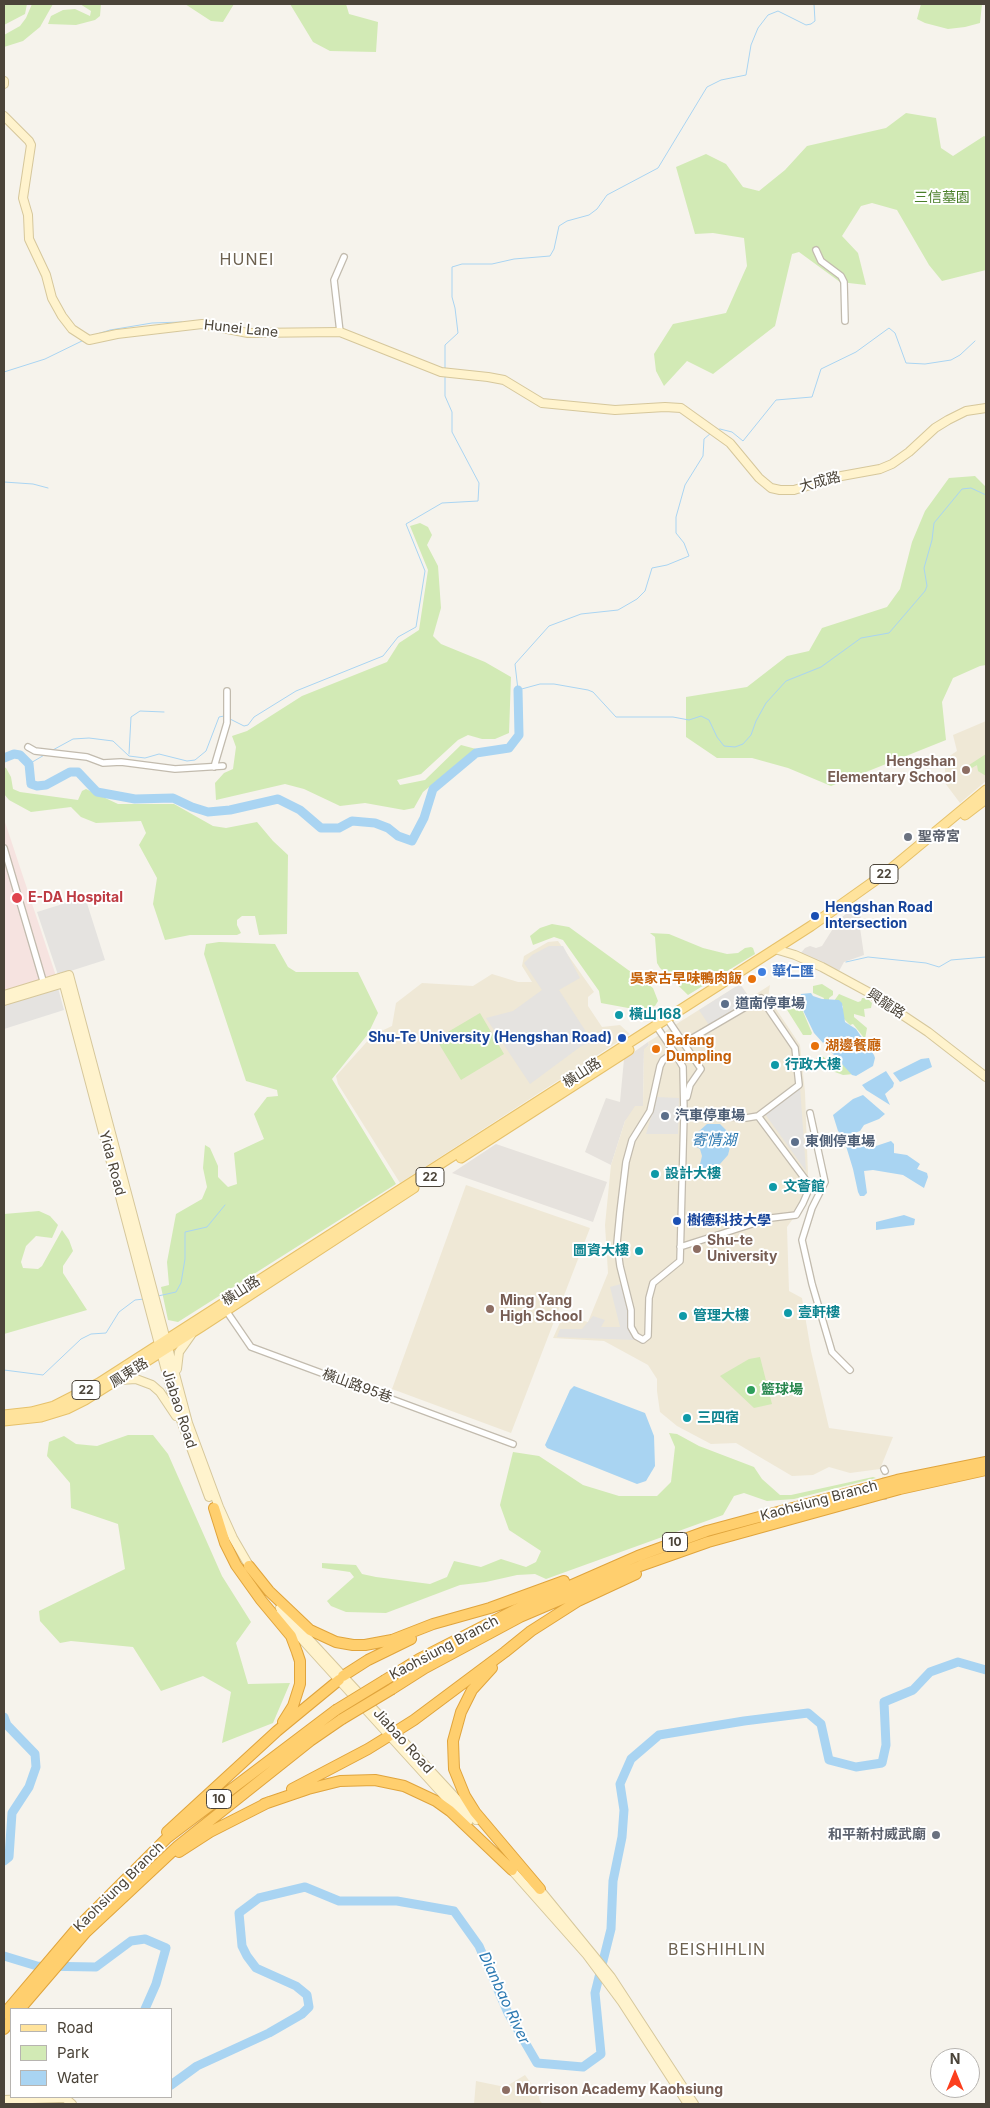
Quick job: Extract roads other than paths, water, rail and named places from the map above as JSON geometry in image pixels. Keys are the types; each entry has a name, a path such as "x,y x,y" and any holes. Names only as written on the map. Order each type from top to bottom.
{"highway":[{"name":"Kaohsiung Branch","path":"21,2008 109,1896 167,1838 385,1680 419,1659 517,1609 657,1549 707,1530 887,1482 986,1462"},
{"name":"Kaohsiung Branch","path":"4,2014 82,1929 178,1846 310,1741 339,1714 392,1689 425,1668 520,1617 640,1566 695,1546 900,1489 986,1470"},
{"path":"214,1508 225,1543 236,1565 261,1600 288,1631 298,1652 301,1673 298,1694 293,1706 277,1731"},
{"path":"153,1869 210,1832 368,1749 392,1734 506,1652 531,1631 578,1601 695,1546"},
{"path":"249,1566 305,1625 322,1637 353,1645 379,1643 479,1611 657,1549"},
{"path":"109,1896 176,1823 218,1787 277,1731 341,1678 360,1664 404,1642 479,1611"},
{"path":"506,1652 472,1690 461,1712 453,1742 454,1769 465,1796 475,1812 540,1889"},
{"path":"264,1804 308,1789 340,1781 375,1780 404,1786 429,1797 450,1811 512,1870"}],"main road":[{"name":"橫山路","path":"164,1345 201,1326 223,1307 670,1023 779,949 887,872 986,790"},
{"name":"橫山路","path":"164,1345 890,877 986,799"},
{"name":"鳳東路","path":"4,1421 41,1417 67,1409 105,1388 164,1345"},
{"name":"鳳東路","path":"4,1415 31,1412 71,1399 164,1345"}],"street":[{"name":"Hunei Lane","path":"4,116 29,141 30,145 23,198 28,215 29,239 46,275 52,298 72,329 89,340 97,340 117,334 202,324 248,333 340,332 440,372 488,376 504,380 542,403 615,410 665,407"},
{"path":"816,250 821,261 841,276 844,282 845,321"},
{"path":"340,332 334,280 344,257"},
{"name":"大成路","path":"665,407 681,408 730,443 759,478 771,488 794,490 836,477 880,469 892,464 909,452 934,428 966,411 986,408"},
{"path":"214,767 227,722 227,691"},
{"path":"28,747 35,751 87,756 103,764 121,762 175,769 223,766"},
{"path":"4,848 44,986"},
{"name":"興龍路","path":"779,949 822,967 868,992 928,1032 986,1077"},
{"name":"Yida Road","path":"4,995 66,981 164,1345"},
{"name":"Yida Road","path":"4,1001 44,986"},
{"path":"684,1044 761,998 795,1048 798,1085 758,1116 746,1118 684,1114"},
{"path":"670,1023 701,1069 690,1085 684,1114"},
{"path":"659,1030 674,1052 683,1067 684,1114 680,1261 653,1283 649,1298 648,1336 643,1340 636,1336 631,1327 631,1310 620,1266 617,1243 620,1212 626,1162 632,1140 650,1111 663,1060 674,1052"},
{"path":"810,1113 824,1182 812,1208 802,1240 812,1284 832,1352 850,1370"},
{"path":"680,1247 771,1218 796,1215 809,1189 808,1183 758,1116"},
{"name":"橫山路95巷","path":"223,1307 251,1347 513,1444"},
{"path":"179,1389 177,1366 179,1352 188,1338 201,1326"},
{"name":"Jiabao Road","path":"164,1345 188,1423 219,1507 249,1566 282,1609 341,1678 512,1870 589,1953"},
{"name":"Jiabao Road","path":"164,1345 183,1428 214,1508 235,1552 251,1578 287,1623 341,1678"},
{"path":"105,1388 127,1378 147,1382 160,1392 183,1428"},
{"name":"Jiabao Road","path":"392,1734 540,1889 609,1979 694,2104"},
{"name":"Jiabao Road","path":"609,1979 688,2104"},
{"path":"4,2100 65,2098 72,2104"}],"water":[{"path":"811,993 813,996 822,999 839,1000 842,1003 845,1022 856,1029 874,1055 873,1066 856,1076 852,1075 814,1033 800,1004 801,994"},
{"path":"929,1058 932,1067 900,1082 893,1073 921,1059"},
{"path":"886,1071 894,1083 893,1087 885,1094 890,1105 866,1090 862,1085"},
{"path":"863,1095 885,1114 879,1119 864,1125 860,1131 844,1137 838,1131 833,1115 853,1099"},
{"name":"寄情湖","path":"707,1124 720,1124 729,1133 731,1143 728,1155 720,1164 709,1166 703,1172 698,1173 702,1156 700,1149 695,1146 695,1140 697,1133"},
{"path":"861,1138 862,1141 876,1146 891,1141 894,1144 894,1153 907,1155 920,1164 917,1169 927,1173 928,1177 924,1188 903,1175 873,1170 864,1171 867,1193 864,1196 860,1196 846,1146 849,1141 856,1141"},
{"path":"904,1215 915,1219 914,1225 876,1230 876,1222"},
{"path":"574,1386 645,1413 654,1436 655,1466 646,1481 637,1484 547,1448 545,1445 570,1390"}],"waterway":[{"path":"445,368 445,345 458,333 452,297 452,267 462,264 492,264 514,259 550,256 554,249 559,226 567,221 589,215 597,209 607,195 658,168 707,87 721,80 746,75 751,45 758,28 768,15 778,11 806,25 811,24 815,21 814,4"},
{"path":"94,335 110,330 152,323 182,322"},
{"path":"716,430 732,432 743,441 776,400 812,397 821,369 856,352 889,328 895,333 906,363 925,364 951,360 960,355 975,341"},
{"path":"4,372 45,359 84,340"},
{"path":"230,719 244,726 248,725 254,717 296,691 383,656 398,637 416,627 425,571 406,524 442,503 478,501 479,483 452,432 452,412 445,396 445,375"},
{"path":"711,433 704,439 703,456 685,485 676,517 676,533 684,543 689,556 667,565 652,568 645,591 637,599 618,610 581,614 549,626 515,664 518,690 540,684 554,684 588,690 593,692 616,717 673,717 689,720 701,716 709,720 717,737 724,746 735,747 743,744 751,735 766,703 786,681 821,667 861,638 889,633 925,591 927,586 924,568 932,540 934,523 962,489 971,488 986,495"},
{"path":"4,482 33,484 48,488"},
{"path":"4,758 14,754 20,755 29,764 31,784 37,786 46,785 70,772 78,772 97,792 135,799 173,798 208,812 230,810 278,799 300,810 321,828 339,828 352,821 375,823 388,828 398,836 412,841 424,818 433,789 476,753 509,748 519,735 518,690"},
{"path":"129,754 131,717 140,711 164,712"},
{"path":"51,751 73,739 89,738 113,741 129,756 145,758 159,754 187,761 195,760 206,751 219,717 224,716"},
{"path":"29,764 46,754"},
{"path":"846,962 868,957 926,963 939,967 951,960 986,957"},
{"path":"158,1296 176,1292 181,1283 185,1259 185,1232 207,1227 225,1205"},
{"path":"4,1370 43,1375 81,1339 91,1334 106,1333 119,1312 135,1300 144,1299"},
{"name":"Dianbao River","path":"172,2084 197,2066 269,2033 302,2014 309,2007 307,1995 296,1986 256,1968 247,1956 242,1946 239,1913 259,1898 305,1887 339,1901 397,1901 454,1911 479,1946 508,2013 537,2063 583,2067 601,2054 595,1993 611,1929 613,1881 622,1837 624,1810 620,1784 631,1759 659,1735 808,1713 821,1724 829,1760 856,1767 882,1763 886,1745 884,1702 913,1690 930,1672 958,1662 986,1670"},
{"name":"Dianbao River","path":"4,1717 7,1725 35,1754 36,1767 29,1787 12,1813 9,1857 4,1861"},
{"name":"Dianbao River","path":"4,1956 37,1966 96,1967 131,1941 145,1939 166,1948 156,1984 145,2008"}],"tunnel":[{"path":"884,1500 885,1471"}],"place":[{"name":"Hengshan Elementary School","path":"966,770"},
{"name":"聖帝宮","path":"908,837"},
{"name":"E-DA Hospital","path":"17,898"},
{"name":"Hengshan Road Intersection","path":"815,916"},
{"name":"華仁匯","path":"762,972"},
{"name":"吳家古早味鴨肉飯","path":"752,979"},
{"name":"道南停車場","path":"725,1004"},
{"name":"橫山168","path":"619,1015"},
{"name":"Shu-Te University (Hengshan Road)","path":"622,1038"},
{"name":"湖邊餐廳","path":"815,1046"},
{"name":"Bafang Dumpling","path":"656,1049"},
{"name":"行政大樓","path":"775,1065"},
{"name":"汽車停車場","path":"665,1116"},
{"name":"東側停車場","path":"795,1142"},
{"name":"設計大樓","path":"655,1174"},
{"name":"文薈館","path":"773,1187"},
{"name":"樹德科技大學","path":"677,1221"},
{"name":"Shu-te University","path":"697,1249"},
{"name":"圖資大樓","path":"639,1251"},
{"name":"Ming Yang High School","path":"490,1309"},
{"name":"壹軒樓","path":"788,1313"},
{"name":"管理大樓","path":"683,1316"},
{"name":"籃球場","path":"751,1390"},
{"name":"三四宿","path":"687,1418"},
{"name":"和平新村威武廟","path":"936,1835"},
{"name":"Morrison Academy Kaohsiung","path":"506,2090"}],"district":[{"name":"HUNEI","path":"247,260"},
{"name":"BEISHIHLIN","path":"717,1950"}],"park label":[{"name":"三信墓園","path":"942,198"}]}
